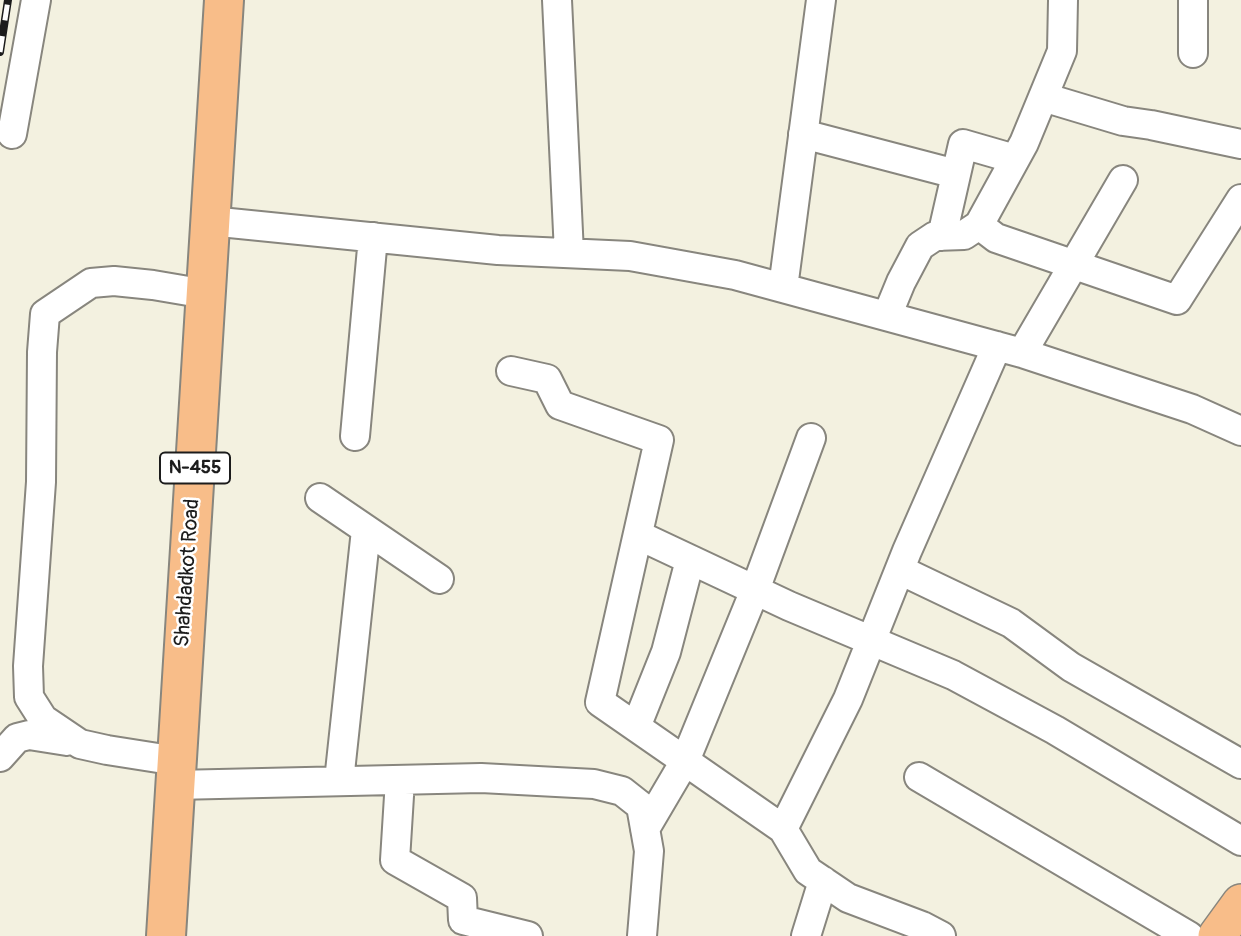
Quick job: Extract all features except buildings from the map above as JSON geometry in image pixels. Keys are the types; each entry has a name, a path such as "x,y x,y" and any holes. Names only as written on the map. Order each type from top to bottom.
{"highway":[{"name":"Shahdadkot Road","path":"166,936 224,0"}],"street":[{"path":"12,134 36,0"},
{"path":"557,0 569,254"},
{"path":"783,288 821,0"},
{"path":"887,316 920,246 935,236 964,235 979,225 1016,159 1062,51 1063,0"},
{"path":"1193,0 1193,53"},
{"path":"1043,97 1123,121 1241,144"},
{"path":"803,134 956,174"},
{"path":"942,236 963,144 1016,159"},
{"path":"783,829 848,699 900,570 1009,350 1073,265 1123,180"},
{"path":"979,225 996,238 1177,300 1241,199"},
{"path":"210,221 498,250 630,256 735,275 1009,350 1192,409 1241,431"},
{"path":"355,436 373,237"},
{"path":"80,744 43,719 29,697 28,666 41,482 45,314 91,283 114,281 205,294"},
{"path":"511,371 547,379 560,405 659,440 600,702 783,829 808,871 848,898 941,936"},
{"path":"645,829 685,761 755,590 811,438"},
{"path":"320,498 439,579"},
{"path":"339,782 366,530"},
{"path":"638,535 755,590 953,675 1241,841"},
{"path":"636,726 666,652 690,560"},
{"path":"900,570 1011,623 1071,667 1241,764"},
{"path":"0,757 17,738 29,735 107,750 176,773 339,782 481,778 594,784 622,791 641,806 649,851 642,936"},
{"path":"919,777 1189,936"},
{"path":"400,780 395,860 462,898 463,920 528,936"},
{"path":"806,936 824,881"}],"railway":[{"path":"0,52 8,0"}]}
